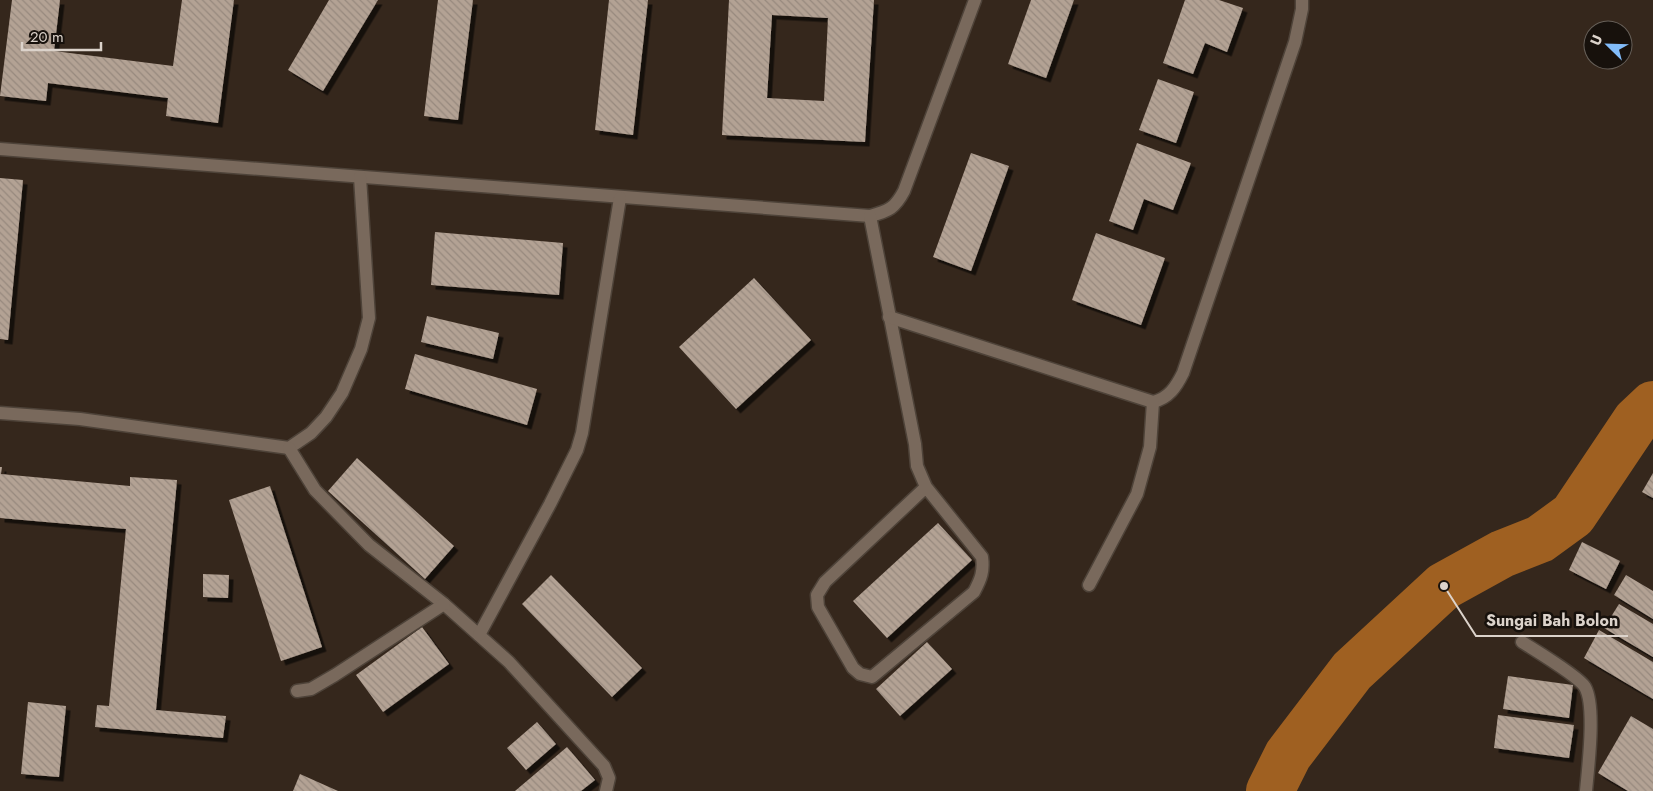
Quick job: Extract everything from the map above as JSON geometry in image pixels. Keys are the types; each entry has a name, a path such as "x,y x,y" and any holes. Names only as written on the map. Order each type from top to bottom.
{"street":[{"path":"0,149 870,216 886,212 897,204 904,191 975,0"},
{"path":"889,317 1153,402 1163,400 1183,373 1296,42 1302,0"},
{"path":"0,412 80,419 289,448 311,433 326,417 342,393 362,349 369,318 360,177"},
{"path":"479,635 577,450 582,433 620,198"},
{"path":"870,216 917,466 926,487 982,557 984,567 982,578 974,592 872,676 860,674 853,668 818,607 817,595 825,582 926,487"},
{"path":"1089,585 1137,494 1150,447 1153,402"},
{"path":"289,448 315,490 369,545 444,604 509,662 604,766 609,778 606,791"},
{"path":"297,691 311,689 335,675 444,604"},
{"path":"1522,642 1571,675 1585,687 1590,702 1590,740 1586,791"}],"building":[{"path":"12,0 60,0 54,51 173,66 182,0 234,0 218,123 166,116 168,98 48,83 46,101 0,96"},
{"path":"329,0 378,0 323,91 288,70"},
{"path":"438,0 473,0 458,120 424,116"},
{"path":"609,0 648,0 633,135 595,130"},
{"path":"729,0 874,0 865,142 722,135","holes":["772,15 828,18 824,101 767,98"]},
{"path":"1031,0 1074,0 1046,78 1008,64"},
{"path":"1185,0 1219,0 1243,8 1227,52 1205,43 1193,74 1163,63"},
{"path":"1158,79 1194,92 1176,143 1139,130"},
{"path":"1137,143 1191,163 1173,210 1144,199 1133,230 1109,221"},
{"path":"971,153 1009,166 971,271 933,257"},
{"path":"0,178 23,180 8,340 0,339"},
{"path":"435,232 563,243 559,295 431,285"},
{"path":"1096,233 1165,258 1141,325 1072,300"},
{"path":"754,278 811,340 736,409 679,347"},
{"path":"427,316 499,333 493,359 421,342"},
{"path":"415,354 537,389 527,425 405,389"},
{"path":"357,458 454,546 425,579 328,491"},
{"path":"0,467 2,467 1,474 130,486 130,477 177,480 156,710 226,716 223,738 95,727 97,705 109,706 126,529 0,518"},
{"path":"1653,473 1653,498 1642,492"},
{"path":"270,486 322,647 281,661 229,500"},
{"path":"938,523 972,560 887,638 853,601"},
{"path":"1582,542 1620,561 1606,589 1569,570"},
{"path":"203,574 229,575 228,598 203,597"},
{"path":"551,575 642,668 612,697 522,604"},
{"path":"1626,575 1653,591 1653,619 1614,595"},
{"path":"1619,604 1653,624 1653,657 1604,628"},
{"path":"422,627 449,664 383,712 356,675"},
{"path":"1599,630 1653,662 1653,699 1584,658"},
{"path":"927,642 952,669 900,716 876,689"},
{"path":"1508,676 1573,685 1569,718 1503,709"},
{"path":"28,702 66,706 59,777 21,774"},
{"path":"1498,715 1574,725 1569,758 1494,748"},
{"path":"1631,716 1653,729 1653,791 1628,791 1598,773"},
{"path":"537,722 556,744 526,770 507,748"},
{"path":"567,747 595,780 581,791 515,791"},
{"path":"300,774 338,791 293,791"}],"waterway":[{"path":"1270,791 1288,755 1352,671 1444,586 1502,554 1540,539 1573,515 1636,421 1653,405"}],"place":[{"name":"Sungai Bah Bolon","path":"1444,586"}]}
